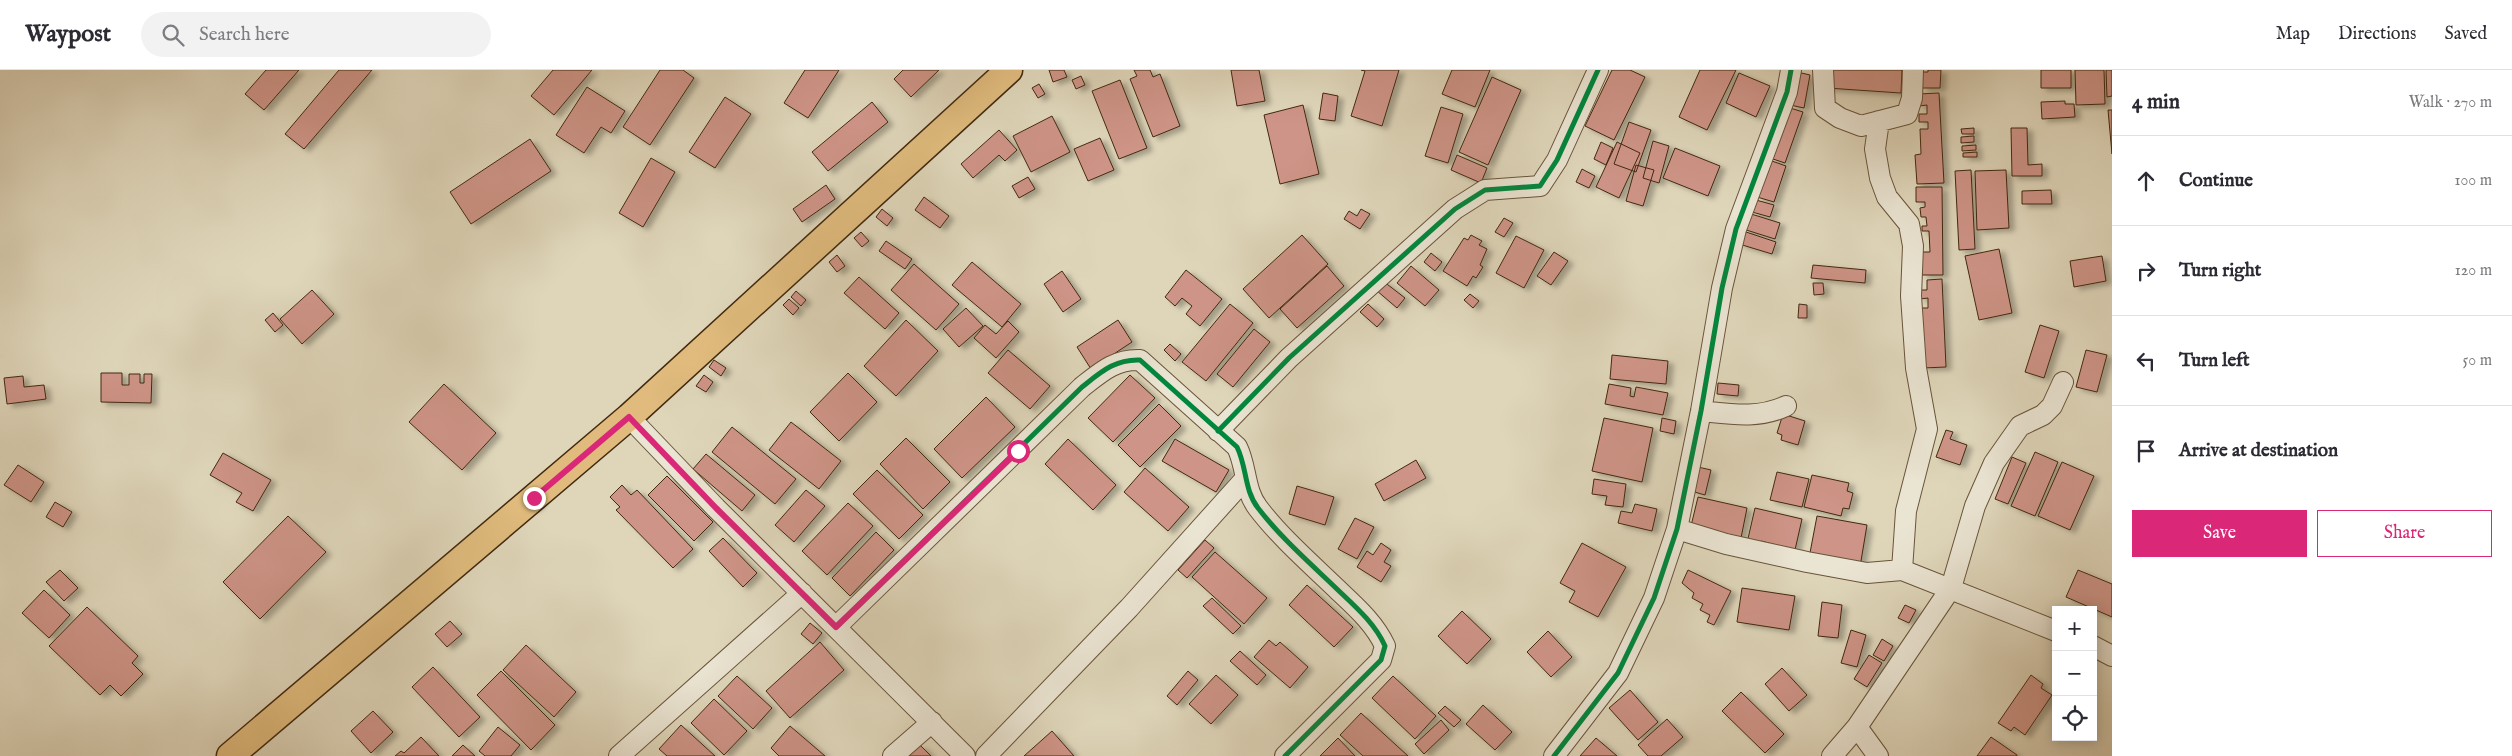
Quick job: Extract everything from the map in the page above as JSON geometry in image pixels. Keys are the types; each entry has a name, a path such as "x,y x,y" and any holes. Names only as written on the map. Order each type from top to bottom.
{"main road":[{"path":"230,756 629,417 1009,70"}],"street":[{"path":"1218,431 1289,358 1455,209 1485,190 1540,186 1557,160 1598,70"},
{"path":"1554,756 1618,673 1654,598 1677,529 1701,411 1722,288 1736,229 1787,92 1791,70"},
{"path":"1823,70 1825,108 1840,118 1861,126 1895,119 1907,114 1912,98 1913,70"},
{"path":"1879,121 1875,148 1880,178 1887,197 1909,224 1913,246 1911,296 1916,368 1927,429 1906,511 1902,570"},
{"path":"836,627 1082,387 1112,364 1127,359 1140,360 1237,447 1243,460 1249,494 1257,508 1363,614 1379,633 1385,646 1381,660 1285,756"},
{"path":"1832,756 1857,727 1951,588 1975,506 1994,463 2020,426 2043,415 2052,406 2063,382"},
{"path":"1701,411 1750,416 1772,413 1786,406"},
{"path":"629,417 716,508 965,756"},
{"path":"986,756 1130,608 1245,479"},
{"path":"1677,529 1726,544 1867,573 1902,570 2052,629"},
{"path":"619,756 802,593"},
{"path":"2097,648 2112,656"},
{"path":"893,756 932,722"},
{"path":"1857,727 1878,756"}],"building":[{"path":"266,70 299,70 264,110 245,94"},
{"path":"339,70 372,70 304,149 285,134"},
{"path":"553,70 592,70 554,115 531,96"},
{"path":"660,70 683,70 694,78 650,145 623,127"},
{"path":"805,70 839,70 808,118 784,103"},
{"path":"903,70 939,70 911,97 894,79"},
{"path":"1049,70 1064,70 1067,77 1053,82"},
{"path":"1134,70 1150,70 1153,77 1160,74 1180,126 1153,137 1130,79 1137,76"},
{"path":"1231,70 1259,70 1265,101 1237,106"},
{"path":"1361,70 1399,70 1382,126 1351,116 1365,71"},
{"path":"1452,70 1490,70 1475,107 1442,94"},
{"path":"1612,70 1630,70 1645,77 1614,140 1585,126"},
{"path":"1700,70 1736,70 1707,130 1679,117"},
{"path":"1828,70 1902,70 1901,93 1827,88"},
{"path":"1928,70 1941,70 1940,88 1922,88 1922,72 1928,72"},
{"path":"2041,70 2071,70 2071,88 2041,88"},
{"path":"2075,70 2104,70 2105,104 2076,105"},
{"path":"2106,70 2112,70 2112,96 2107,97"},
{"path":"1797,72 1810,75 1804,108 1790,105"},
{"path":"1739,73 1770,86 1756,117 1726,103"},
{"path":"1081,76 1085,85 1076,89 1072,80"},
{"path":"1492,77 1521,90 1488,165 1459,152"},
{"path":"1120,80 1147,148 1119,159 1092,91"},
{"path":"1039,84 1045,94 1038,98 1032,88"},
{"path":"587,87 625,111 611,133 601,127 584,153 556,135"},
{"path":"1323,93 1338,96 1335,121 1319,119"},
{"path":"1939,93 1944,183 1917,184 1915,155 1921,154 1920,129 1928,129 1928,122 1919,122 1919,114 1927,114 1927,105 1919,106 1918,94"},
{"path":"725,97 751,114 715,168 689,152"},
{"path":"2065,101 2065,104 2074,104 2075,117 2042,119 2041,102"},
{"path":"872,102 888,122 828,171 812,152"},
{"path":"1303,105 1319,174 1280,184 1264,115"},
{"path":"1441,107 1463,114 1448,163 1425,156"},
{"path":"1787,107 1803,112 1785,163 1770,158"},
{"path":"2108,110 2112,110 2112,154"},
{"path":"1052,116 1070,152 1031,172 1013,136"},
{"path":"1629,122 1651,130 1636,172 1614,164"},
{"path":"1974,128 1974,134 1962,134 1961,129"},
{"path":"2011,128 2027,128 2028,165 2042,164 2042,176 2012,176"},
{"path":"999,130 1017,150 1005,161 999,155 973,178 961,164"},
{"path":"1974,136 1974,142 1961,143 1961,137"},
{"path":"1100,138 1114,170 1088,181 1074,149"},
{"path":"530,139 551,171 471,224 450,192"},
{"path":"1653,141 1669,146 1659,183 1643,178"},
{"path":"1601,142 1613,148 1606,165 1594,159"},
{"path":"1617,142 1640,153 1619,198 1596,187"},
{"path":"1976,145 1976,150 1962,151 1962,146"},
{"path":"1675,148 1720,166 1708,196 1663,178"},
{"path":"1977,152 1977,157 1963,157 1963,153"},
{"path":"1457,155 1487,168 1481,183 1451,170"},
{"path":"651,158 675,172 643,227 619,213"},
{"path":"1769,160 1786,166 1774,202 1757,197"},
{"path":"1636,165 1654,170 1643,206 1626,201"},
{"path":"1582,169 1595,176 1589,188 1576,182"},
{"path":"1971,170 1975,249 1959,250 1955,171"},
{"path":"2006,170 2009,228 1977,230 1975,171"},
{"path":"1028,177 1035,189 1019,198 1012,186"},
{"path":"826,185 835,199 802,222 793,209"},
{"path":"1916,187 1942,187 1943,275 1922,275 1922,252 1930,252 1929,231 1922,231 1922,226 1927,226 1926,217 1921,217 1920,208 1925,207 1925,202 1916,202"},
{"path":"2051,190 2052,204 2022,204 2022,191"},
{"path":"924,197 949,216 940,228 915,210"},
{"path":"1756,200 1774,205 1770,217 1752,212"},
{"path":"882,209 893,218 887,226 876,217"},
{"path":"1361,209 1370,214 1360,229 1344,219 1349,211 1357,216"},
{"path":"1748,213 1780,223 1775,239 1743,229"},
{"path":"1504,218 1513,223 1504,237 1495,232"},
{"path":"1743,231 1776,242 1772,254 1739,244"},
{"path":"861,232 869,241 862,247 854,238"},
{"path":"1302,235 1328,264 1269,318 1243,289"},
{"path":"1471,235 1482,241 1479,245 1487,249 1480,265 1483,267 1476,278 1473,276 1467,286 1443,271 1464,238 1468,240"},
{"path":"1516,236 1544,250 1524,288 1496,273"},
{"path":"886,241 912,259 905,269 879,251"},
{"path":"1999,249 2012,313 1979,320 1965,256"},
{"path":"1554,252 1568,261 1551,285 1537,276"},
{"path":"1431,253 1442,262 1435,271 1424,262"},
{"path":"837,255 845,266 837,272 829,262"},
{"path":"2102,256 2106,281 2074,287 2070,261"},
{"path":"972,262 1021,304 1002,327 952,285"},
{"path":"914,264 959,304 936,330 891,290"},
{"path":"1813,265 1866,270 1865,283 1811,278"},
{"path":"1327,266 1344,286 1297,328 1280,309"},
{"path":"1411,266 1439,290 1425,306 1397,283"},
{"path":"1186,270 1222,299 1200,326 1186,314 1192,306 1182,298 1175,306 1165,297"},
{"path":"1062,271 1081,299 1063,312 1044,284"},
{"path":"859,277 899,313 885,329 844,293"},
{"path":"1942,279 1946,367 1923,368 1921,308 1928,308 1928,298 1920,299 1919,290 1927,290 1927,280"},
{"path":"1383,281 1405,298 1397,308 1376,290"},
{"path":"1813,283 1823,283 1824,294 1814,295"},
{"path":"312,290 334,314 302,344 280,319"},
{"path":"796,291 806,300 801,306 791,297"},
{"path":"1470,294 1479,301 1473,308 1464,300"},
{"path":"789,299 799,308 793,315 783,305"},
{"path":"1230,304 1253,323 1206,381 1182,362"},
{"path":"1368,304 1384,319 1377,327 1360,312"},
{"path":"1799,304 1807,305 1807,318 1798,318"},
{"path":"966,308 983,326 959,347 943,329"},
{"path":"273,313 283,325 275,332 265,320"},
{"path":"906,320 938,351 896,396 864,366"},
{"path":"1118,320 1132,342 1091,369 1077,347"},
{"path":"1008,321 1019,332 996,358 974,338 985,325 996,334"},
{"path":"2040,325 2059,331 2044,378 2025,372"},
{"path":"1254,329 1270,342 1233,387 1217,374"},
{"path":"1170,344 1181,354 1175,361 1164,350"},
{"path":"1008,350 1050,386 1030,409 988,373"},
{"path":"2086,350 2107,355 2097,392 2076,387"},
{"path":"1612,355 1668,361 1666,384 1610,379"},
{"path":"714,360 726,368 721,376 709,367"},
{"path":"101,373 122,373 122,385 129,385 129,374 140,374 140,383 144,383 144,374 152,374 151,403 101,402"},
{"path":"848,373 877,402 839,441 810,412"},
{"path":"704,375 713,382 706,392 696,386"},
{"path":"1130,375 1155,398 1113,442 1088,418"},
{"path":"23,376 24,387 44,385 46,399 7,404 4,378"},
{"path":"1718,383 1739,385 1738,396 1717,394"},
{"path":"444,384 496,433 462,470 409,422"},
{"path":"1609,384 1631,388 1630,396 1634,397 1636,387 1668,393 1663,415 1605,404"},
{"path":"986,397 1015,427 962,478 934,449"},
{"path":"1159,404 1181,426 1140,467 1118,445"},
{"path":"1783,414 1805,421 1798,445 1781,440 1782,435 1777,433"},
{"path":"1604,418 1653,428 1642,482 1592,471"},
{"path":"1662,418 1676,421 1674,434 1660,431"},
{"path":"791,422 841,461 819,489 769,450"},
{"path":"732,427 796,479 775,504 712,452"},
{"path":"1946,430 1953,432 1950,439 1967,445 1960,465 1936,457"},
{"path":"906,438 950,482 923,509 880,464"},
{"path":"1068,439 1116,485 1093,510 1045,464"},
{"path":"1175,439 1229,470 1216,492 1162,461"},
{"path":"2035,452 2058,462 2035,516 2011,506"},
{"path":"223,453 271,480 253,511 236,502 242,493 210,475"},
{"path":"706,454 755,495 742,511 693,469"},
{"path":"2012,457 2026,463 2008,504 1995,499"},
{"path":"1416,460 1426,478 1384,501 1375,484"},
{"path":"2062,462 2094,476 2070,530 2038,516"},
{"path":"18,465 44,482 31,502 4,485"},
{"path":"1698,467 1711,470 1705,495 1691,491"},
{"path":"1145,468 1189,507 1168,531 1124,492"},
{"path":"877,470 923,515 899,539 853,494"},
{"path":"1777,472 1809,479 1802,507 1770,500"},
{"path":"1812,475 1849,483 1847,491 1853,493 1849,509 1843,508 1841,516 1804,507"},
{"path":"667,476 713,522 694,541 648,495"},
{"path":"1594,479 1626,484 1623,507 1605,505 1607,496 1592,494"},
{"path":"622,485 631,495 637,490 693,549 673,568 616,510 620,507 610,497"},
{"path":"1297,486 1334,497 1325,525 1289,514"},
{"path":"806,490 825,506 794,542 775,525"},
{"path":"1698,497 1747,508 1740,543 1691,526"},
{"path":"55,502 72,512 63,527 46,517"},
{"path":"848,503 873,526 827,575 802,551"},
{"path":"1635,504 1657,509 1652,531 1618,523 1621,511 1632,513"},
{"path":"1755,508 1802,519 1795,550 1761,541 1760,547 1747,543"},
{"path":"288,516 326,552 260,619 223,582"},
{"path":"1817,516 1867,525 1860,567 1809,558"},
{"path":"1355,518 1374,527 1357,559 1338,549"},
{"path":"876,532 894,550 850,596 832,578"},
{"path":"723,538 757,573 743,587 709,551"},
{"path":"1205,540 1214,548 1187,578 1178,570"},
{"path":"1381,543 1391,550 1384,562 1391,566 1381,582 1357,567 1367,551 1373,555"},
{"path":"1582,543 1626,567 1598,617 1569,602 1575,591 1560,583"},
{"path":"1215,552 1267,598 1244,624 1192,577"},
{"path":"60,570 78,588 64,601 46,582"},
{"path":"1688,570 1731,591 1714,625 1707,622 1710,615 1700,610 1703,604 1692,598 1694,593 1682,583"},
{"path":"2078,570 2112,584 2112,617 2097,610 2097,606 2087,606 2066,597"},
{"path":"1307,585 1353,627 1334,647 1289,605"},
{"path":"1742,588 1795,596 1789,630 1737,622"},
{"path":"44,590 70,615 49,638 22,613"},
{"path":"1212,598 1241,626 1233,634 1203,606"},
{"path":"1822,602 1842,605 1838,638 1818,636"},
{"path":"1905,605 1916,610 1909,623 1898,618"},
{"path":"87,607 138,656 132,663 143,674 121,696 110,685 100,695 49,646"},
{"path":"1462,611 1491,639 1467,664 1438,636"},
{"path":"450,621 462,634 447,647 435,634"},
{"path":"810,623 822,633 813,644 801,634"},
{"path":"1851,630 1866,635 1857,667 1841,663"},
{"path":"1548,631 1572,657 1551,677 1527,652"},
{"path":"1882,639 1893,646 1884,661 1873,655"},
{"path":"1269,640 1276,646 1280,642 1308,667 1290,688 1254,657"},
{"path":"820,642 844,670 790,718 766,691"},
{"path":"526,645 576,692 554,717 503,670"},
{"path":"1240,651 1266,675 1257,685 1230,661"},
{"path":"1869,655 1882,663 1867,687 1854,679"},
{"path":"433,667 480,717 459,737 412,687"},
{"path":"1782,668 1807,695 1789,711 1765,684"},
{"path":"501,671 555,725 531,750 477,695"},
{"path":"1188,671 1198,680 1177,705 1167,696"},
{"path":"1216,675 1238,695 1211,724 1189,704"},
{"path":"2031,675 2043,684 2041,688 2052,695 2025,735 2014,727 2011,731 1998,723"},
{"path":"737,676 772,708 753,729 718,696"},
{"path":"1393,676 1436,716 1415,739 1372,698"},
{"path":"1630,690 1658,722 1638,740 1609,708"},
{"path":"1741,692 1784,734 1765,753 1722,711"},
{"path":"714,699 747,731 724,755 691,723"},
{"path":"1483,705 1512,732 1495,750 1466,724"},
{"path":"1445,706 1461,720 1454,727 1438,713"},
{"path":"373,711 393,732 371,753 351,731"},
{"path":"1361,713 1408,756 1363,756 1340,735"},
{"path":"1667,719 1683,737 1661,756 1648,756 1638,745"},
{"path":"1441,720 1449,730 1424,754 1415,744"},
{"path":"681,725 715,756 667,756 659,749"},
{"path":"790,726 825,756 779,756 771,748"},
{"path":"498,727 520,745 511,756 485,756 479,751"},
{"path":"1052,731 1074,756 1024,756"},
{"path":"421,737 439,756 395,756 401,751 404,753"},
{"path":"1991,737 2017,755 2017,756 1977,756"},
{"path":"1338,738 1355,756 1320,756"},
{"path":"1596,738 1617,756 1580,756"},
{"path":"463,745 475,756 452,756"},
{"path":"920,745 931,756 909,756"}],"cycle path":[{"path":"1218,431 1289,358 1455,209 1485,190 1540,186 1557,160 1598,70"},
{"path":"1554,756 1618,673 1654,598 1677,529 1701,411 1722,288 1736,229 1787,92 1791,70"},
{"path":"836,627 1082,387 1116,364 1140,360 1237,447 1243,462 1250,494 1258,508 1286,540 1365,617 1385,646 1381,660 1285,756"}],"route":[{"path":"534,498 629,417 716,508 836,627 1018,451"}]}
